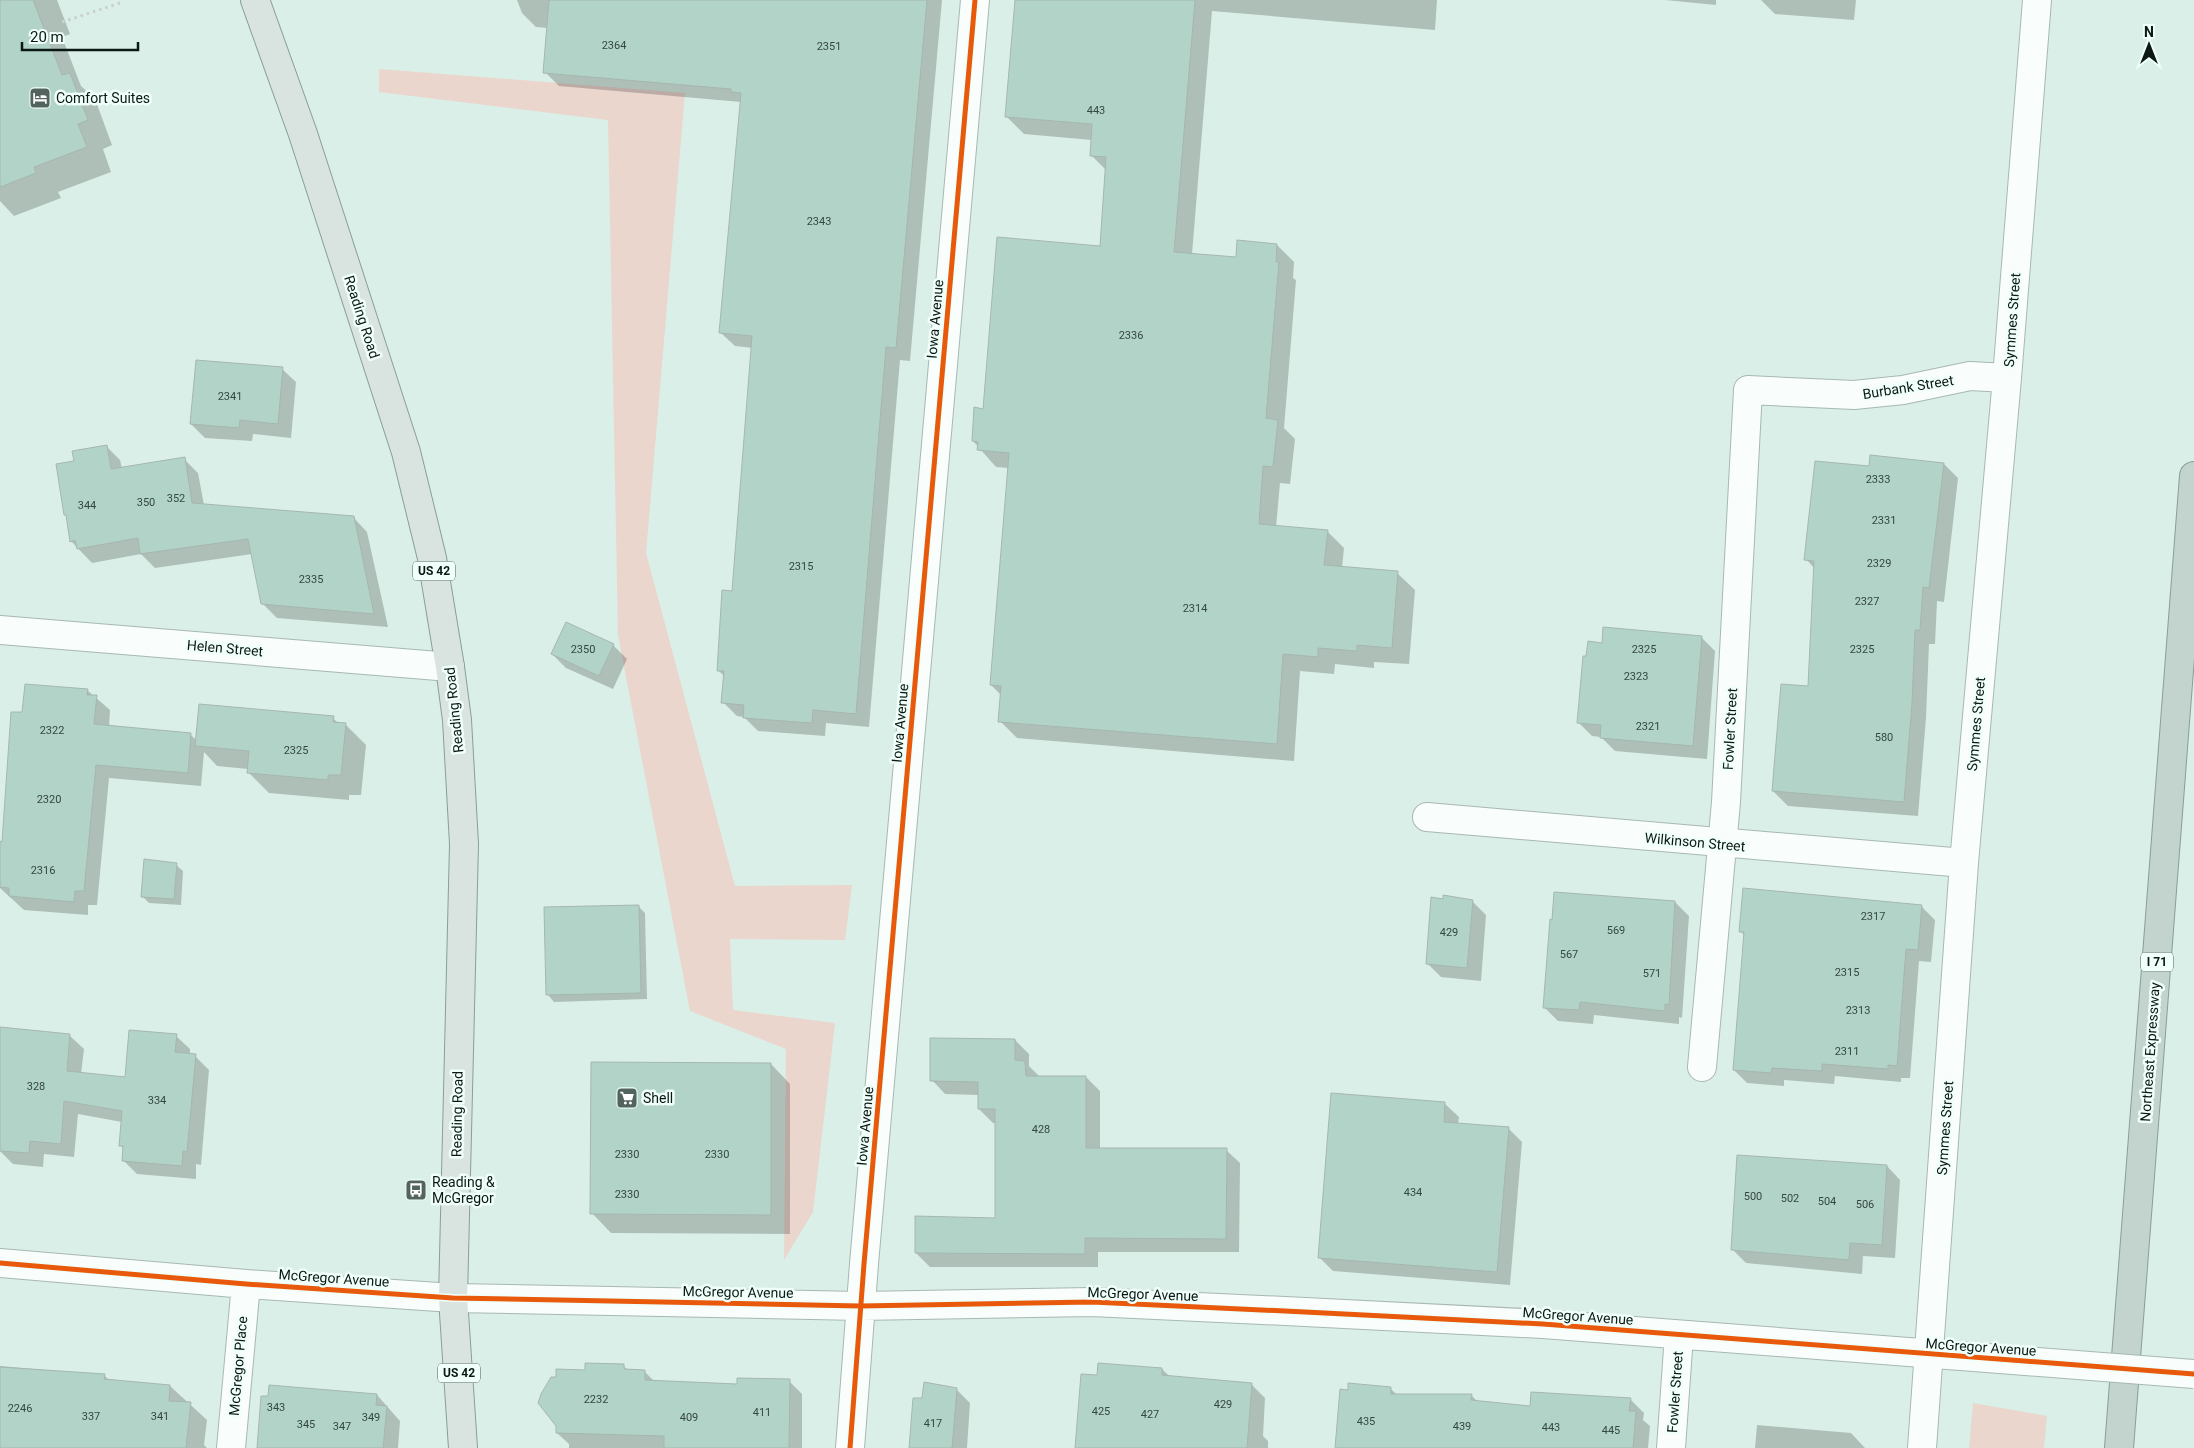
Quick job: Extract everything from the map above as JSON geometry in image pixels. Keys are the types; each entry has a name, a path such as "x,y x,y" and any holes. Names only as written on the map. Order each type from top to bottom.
{"highway":[{"name":"Northeast Expressway","path":"2119,1448 2194,476"}],"main road":[{"name":"Reading Road","path":"255,0 303,134 406,452 432,558 450,666 457,720 464,844 453,1298 463,1448"}],"street":[{"name":"Iowa Avenue","path":"850,1448 860,1306 975,0"},
{"name":"Symmes Street","path":"1922,1448 1964,863 2007,378 2037,0"},
{"name":"Burbank Street","path":"1748,390 1854,395 1903,390 1970,376 2007,378"},
{"name":"Fowler Street","path":"1702,1067 1722,844 1748,390"},
{"name":"Helen Street","path":"0,630 450,666"},
{"name":"Wilkinson Street","path":"1427,817 1722,844 1964,863"},
{"name":"McGregor Avenue","path":"0,1263 246,1284 453,1298 860,1306 1092,1302 1543,1324 2194,1374"},
{"name":"McGregor Place","path":"230,1448 246,1284"},
{"name":"Fowler Street","path":"1671,1448 1679,1335"}],"path":[{"path":"62,22 120,3"}],"shaded area":[{"path":"379,69 685,93 646,553 735,886 852,885 845,940 730,939 733,1010 835,1023 813,1212 784,1260 786,1049 690,1011 618,635 608,120 379,92"},
{"path":"1973,1403 2047,1416 2044,1448 1969,1448"}],"building":[{"name":"Comfort Suites","path":"0,0 33,0 62,75 70,73 88,120 78,124 87,147 34,167 36,173 0,187"},
{"path":"549,0 927,0 896,348 886,347 856,714 813,710 812,723 743,718 744,705 721,703 724,671 717,671 722,590 732,591 752,336 719,333 741,93 731,92 731,89 543,73"},
{"path":"1015,0 1195,0 1174,252 1236,257 1237,240 1277,244 1276,262 1279,262 1266,418 1278,420 1273,467 1263,466 1259,524 1328,530 1324,565 1398,571 1392,648 1357,645 1357,651 1318,648 1318,657 1283,654 1277,744 998,722 1001,686 990,685 1009,453 977,450 978,442 972,441 974,407 983,409 997,237 1100,246 1106,157 1090,156 1092,124 1005,117"},
{"path":"196,360 283,367 278,424 240,420 239,428 190,424"},
{"path":"107,445 111,469 185,457 192,503 354,516 374,614 261,604 248,539 140,554 138,538 77,549 75,540 70,542 56,464 74,461 72,451"},
{"path":"1870,455 1944,463 1929,588 1923,587 1920,630 1915,630 1912,703 1904,802 1772,791 1781,684 1808,686 1814,561 1804,560 1815,461 1869,466"},
{"path":"566,622 614,644 599,676 551,654"},
{"path":"1603,627 1702,636 1693,746 1600,738 1601,725 1577,723 1583,656 1586,656 1588,641 1602,643"},
{"path":"25,684 88,689 87,695 97,695 94,724 191,733 188,773 96,765 84,891 75,891 74,902 9,896 9,888 0,887 0,841 2,842 11,712 22,712"},
{"path":"199,704 334,716 333,722 346,723 341,775 328,775 328,780 247,773 249,751 195,746"},
{"path":"144,859 177,863 174,899 141,897"},
{"path":"1743,888 1922,905 1918,950 1906,949 1897,1066 1888,1065 1888,1069 1822,1064 1822,1071 1772,1068 1771,1073 1733,1070 1744,932 1739,932"},
{"path":"1554,892 1675,901 1669,1005 1665,1004 1665,1011 1580,1002 1579,1010 1543,1008"},
{"path":"1443,895 1473,900 1467,968 1426,964 1431,897 1443,899"},
{"path":"639,905 641,993 546,995 544,907"},
{"path":"0,1027 70,1034 67,1071 125,1077 129,1030 177,1034 175,1052 196,1054 187,1152 183,1151 182,1166 122,1161 123,1146 119,1146 122,1111 64,1101 61,1144 30,1141 29,1153 0,1151"},
{"path":"930,1038 1015,1039 1015,1060 1025,1061 1026,1076 1086,1076 1086,1148 1227,1148 1226,1239 1085,1238 1085,1254 915,1253 915,1216 995,1218 995,1109 978,1109 978,1082 930,1081"},
{"path":"591,1062 771,1063 771,1215 590,1214"},
{"path":"1331,1093 1445,1102 1444,1122 1509,1127 1497,1272 1318,1258"},
{"path":"1737,1155 1887,1165 1882,1245 1850,1243 1849,1260 1731,1250"},
{"path":"585,1363 624,1364 624,1369 645,1370 645,1380 737,1384 737,1378 790,1379 789,1448 664,1448 664,1436 556,1433 556,1426 538,1403 541,1394 551,1377 556,1377 556,1369 585,1370"},
{"path":"1098,1363 1162,1368 1162,1375 1252,1383 1247,1448 1075,1448 1081,1374 1097,1375"},
{"path":"0,1367 105,1374 104,1379 170,1385 169,1401 191,1402 186,1448 0,1448"},
{"path":"924,1382 957,1388 952,1448 909,1448 913,1398 922,1398"},
{"path":"1348,1383 1391,1387 1391,1394 1472,1394 1471,1400 1530,1406 1531,1392 1631,1398 1629,1411 1636,1411 1633,1448 1335,1448 1340,1389 1348,1390"},
{"path":"269,1385 377,1394 376,1405 387,1406 383,1448 257,1448 261,1396 268,1396"}],"cycle path":[{"path":"850,1448 864,1264 975,0"},
{"path":"0,1263 246,1284 453,1298 860,1306 1092,1302 1543,1324 2194,1374"}],"place":[{"name":"Comfort Suites","path":"40,98"},
{"name":"Shell","path":"627,1098"},
{"name":"Reading & McGregor","path":"416,1190"}]}
